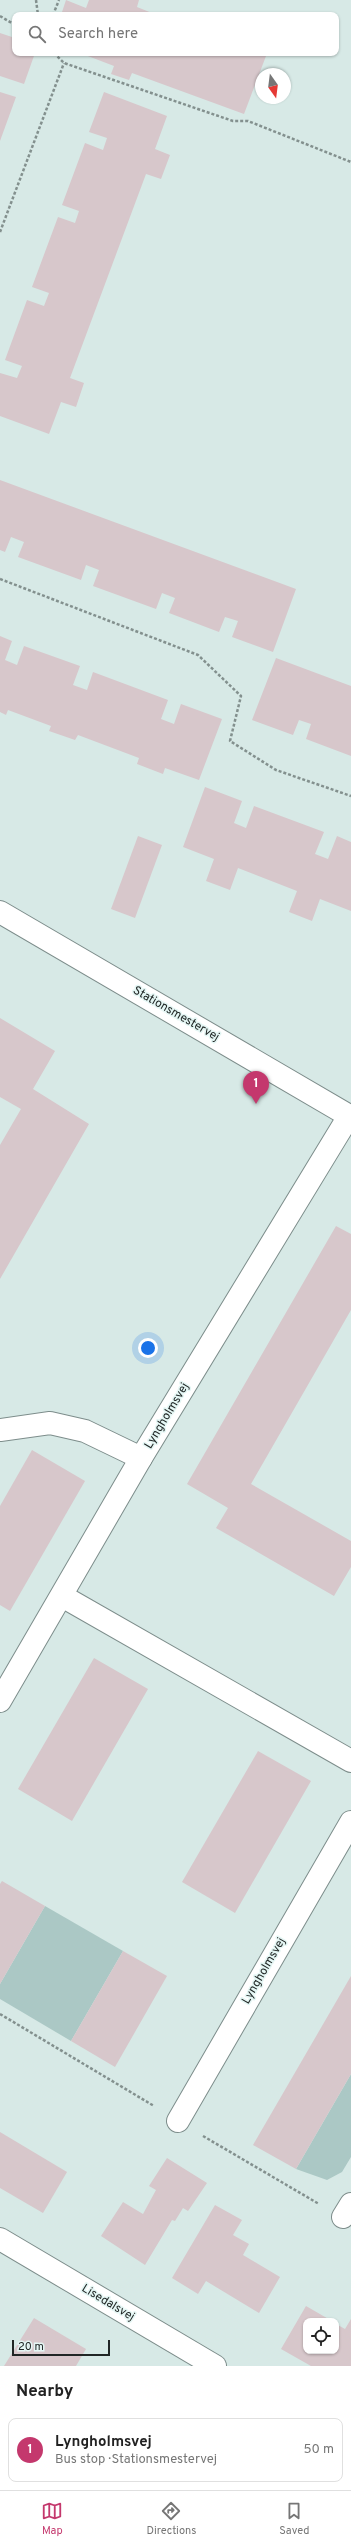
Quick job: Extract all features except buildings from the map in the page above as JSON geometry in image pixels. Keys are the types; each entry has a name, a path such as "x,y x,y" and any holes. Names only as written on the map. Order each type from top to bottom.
{"street":[{"name":"Stationsmestervej","path":"0,912 350,1116"},
{"name":"Lyngholmsvej","path":"0,1701 141,1458 350,1116"},
{"path":"0,1430 50,1423 85,1431 141,1458"},
{"path":"62,1596 351,1761"},
{"name":"Lyngholmsvej","path":"178,2121 351,1822"},
{"name":"Lisedalsvej","path":"0,2239 215,2366"}],"path":[{"path":"36,0 38,12"},
{"path":"54,12 59,0"},
{"path":"0,16 12,23"},
{"path":"57,56 64,63 233,121 248,121 351,162"},
{"path":"0,232 64,63"},
{"path":"0,579 198,655 240,696 230,741 276,770 351,796"}],"shaded area":[{"path":"45,1906 123,1951 71,2041 0,1999 0,1984"},
{"path":"351,2074 351,2157 342,2172 327,2180 296,2169"}],"place":[{"name":"Lyngholmsvej","path":"256,1104"}]}
